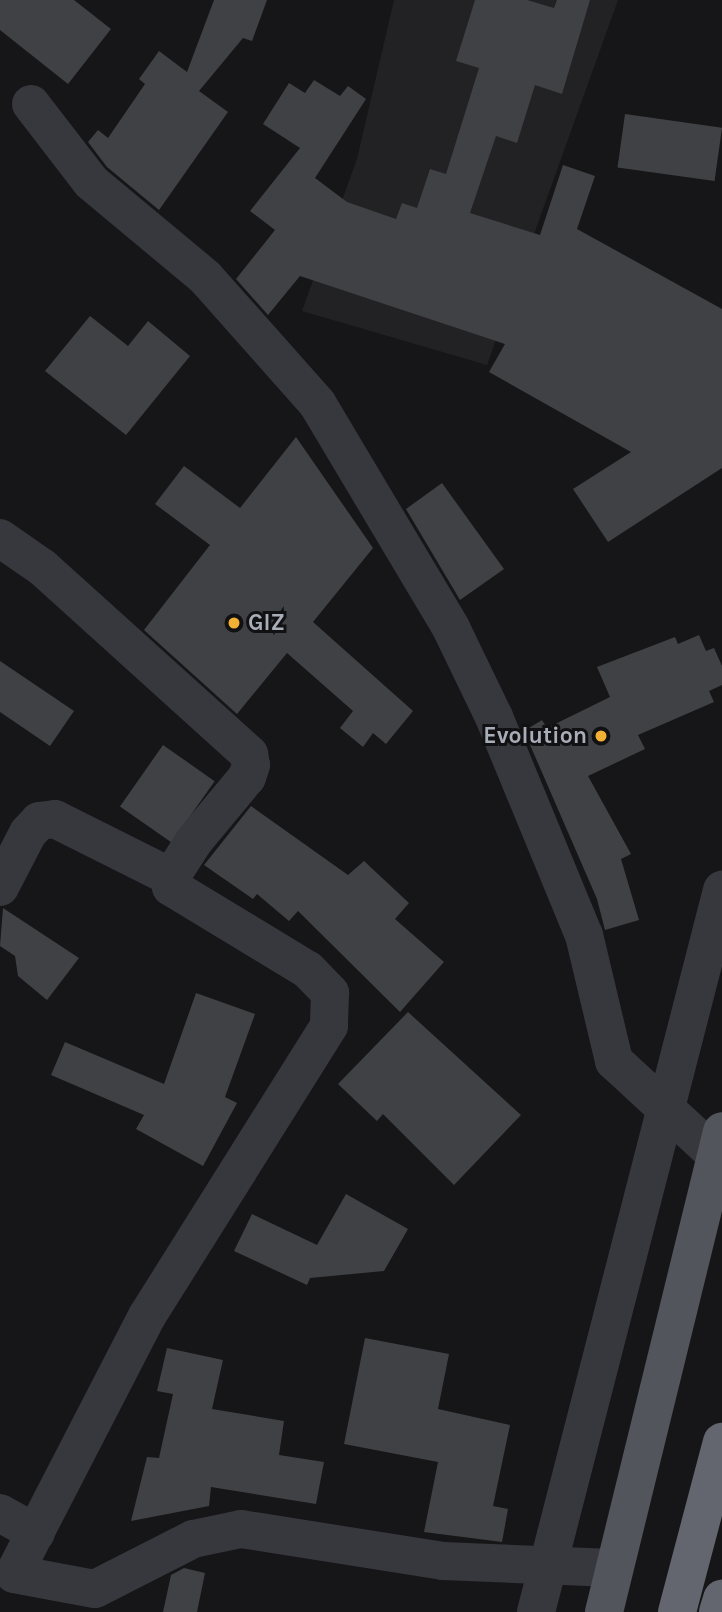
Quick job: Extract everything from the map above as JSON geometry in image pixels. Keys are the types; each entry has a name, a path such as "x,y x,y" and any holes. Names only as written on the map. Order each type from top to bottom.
{"highway":[{"path":"677,1612 722,1442"},
{"path":"718,1612 722,1599"}],"main road":[{"path":"604,1612 612,1569 719,1143"}],"street":[{"path":"31,104 91,182 205,276 317,403 451,628 494,717 584,935 614,1061 667,1114 719,1143"},
{"path":"0,538 43,568 248,754 251,765 247,777 171,877 171,887 180,895 308,970 330,993 329,1026 147,1316 7,1588 95,1589 193,1539 241,1529 443,1561 612,1569"},
{"path":"0,887 28,834 39,821 55,818 171,877"},
{"path":"536,1612 667,1114 722,890"},
{"path":"0,1513 36,1533"}],"shaded area":[{"path":"394,0 618,0 487,365 302,311 357,159"}],"building":[{"path":"0,0 74,0 111,29 68,84 0,30"},
{"path":"214,0 267,0 252,41 243,38 199,91 228,112 159,210 107,167 88,142 98,130 108,138 145,84 139,79 159,51 187,72"},
{"path":"475,0 527,0 554,8 557,0 590,0 562,94 535,85 517,143 496,136 470,213 540,235 563,165 595,176 577,229 722,309 722,468 608,542 573,489 631,452 489,372 505,344 300,276 268,315 236,279 275,230 250,211 300,148 263,124 289,83 305,93 314,80 340,96 348,86 366,99 315,178 347,202 396,219 402,203 417,208 430,169 446,174 479,68 456,61"},
{"path":"625,114 722,128 715,181 617,167"},
{"path":"90,316 128,346 148,321 190,356 126,435 45,371"},
{"path":"296,437 373,548 313,622 413,711 386,744 373,733 363,747 340,728 353,711 287,653 237,714 144,630 210,545 155,504 184,466 240,508"},
{"path":"442,483 504,569 460,600 406,509"},
{"path":"699,635 706,651 714,648 722,666 722,685 709,691 714,702 638,735 645,749 588,776 631,854 621,859 639,920 605,930 597,899 524,731 542,720 547,728 610,697 597,667 675,637 678,644"},
{"path":"0,661 74,711 50,746 0,712"},
{"path":"163,745 215,781 172,843 120,806"},
{"path":"251,806 348,875 364,861 409,903 395,919 444,962 400,1012 298,911 289,921 257,894 253,899 204,865"},
{"path":"3,908 79,958 47,1000 18,976 15,956 0,946"},
{"path":"196,993 255,1014 225,1097 237,1103 203,1166 136,1129 144,1115 51,1075 65,1042 164,1084"},
{"path":"408,1012 521,1115 454,1185 383,1114 377,1121 338,1084"},
{"path":"346,1194 408,1229 384,1271 310,1278 307,1285 234,1251 252,1214 317,1245"},
{"path":"365,1338 449,1354 438,1409 510,1425 493,1506 508,1509 502,1542 424,1532 438,1462 344,1444"},
{"path":"167,1348 223,1360 212,1409 284,1421 279,1455 324,1462 316,1504 211,1487 209,1506 131,1521 147,1457 159,1458 173,1394 157,1391"},
{"path":"184,1568 205,1573 197,1612 163,1612 171,1575"}],"place":[{"name":"GIZ","path":"234,623"},
{"name":"Evolution","path":"601,736"}]}
